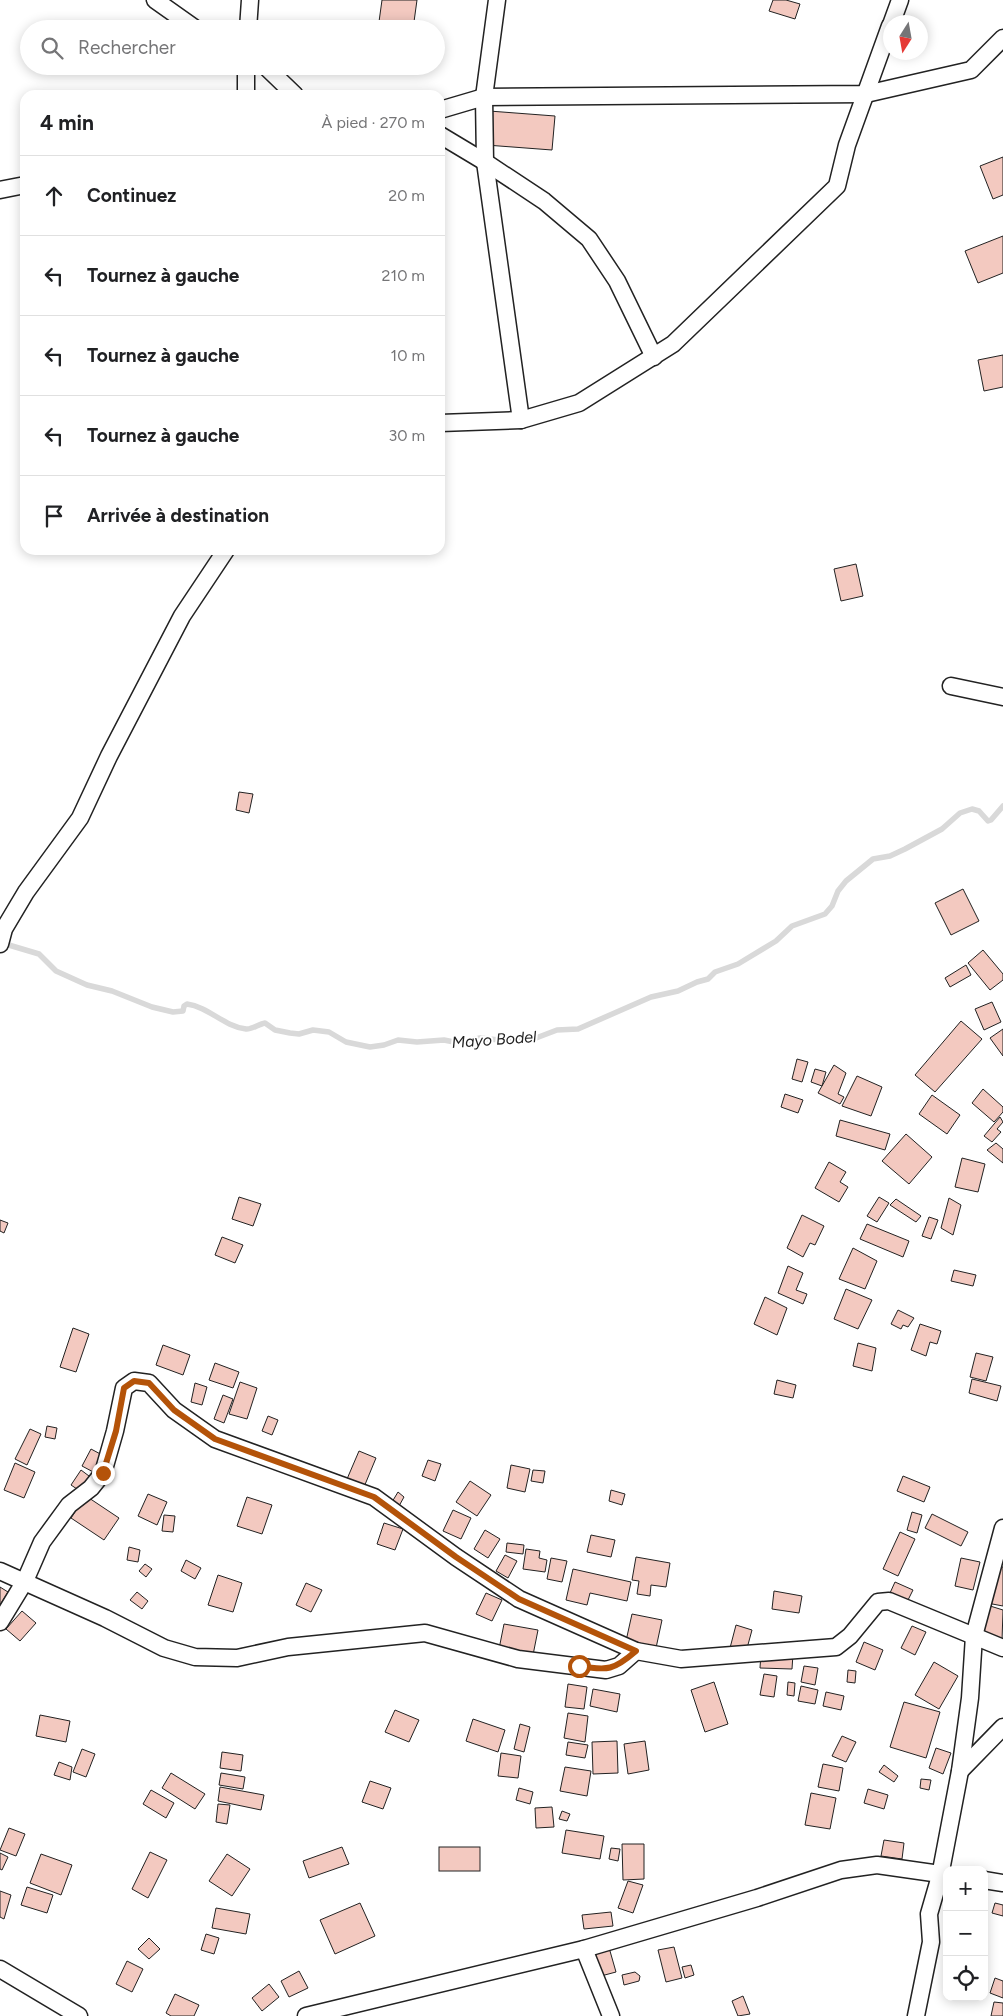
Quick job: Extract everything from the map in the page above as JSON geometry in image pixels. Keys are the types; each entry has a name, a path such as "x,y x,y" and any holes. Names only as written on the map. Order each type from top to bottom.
{"street":[{"path":"155,0 183,20"},
{"path":"249,20 250,0"},
{"path":"497,0 484,97 485,162 521,420"},
{"path":"894,15 900,0"},
{"path":"445,109 484,97 866,94 971,70 1003,38"},
{"path":"445,424 521,420 579,403 673,344 838,186 847,145 883,46"},
{"path":"246,75 246,90"},
{"path":"274,75 290,90"},
{"path":"445,138 544,201 589,239 617,281 654,356"},
{"path":"0,190 20,186"},
{"path":"0,944 4,929 26,892 80,818 109,756 182,616 223,555"},
{"path":"951,686 1003,697"},
{"path":"0,1622 25,1581 42,1542 69,1504 91,1488 103,1473 116,1431 124,1388 134,1381 149,1383 174,1410 215,1439 374,1497 456,1557 519,1599 636,1651 681,1659 836,1647 850,1636 878,1602 889,1601 1003,1648"},
{"path":"945,1866 970,1698 974,1636 1003,1528"},
{"path":"0,1571 25,1581 164,1648 195,1657 237,1658 288,1648 425,1633 518,1659 606,1670 620,1666 636,1651"},
{"path":"960,1771 1003,1727"},
{"path":"306,2016 584,1949 758,1898 841,1870 877,1865 943,1876 929,1914 931,1942 916,2016"},
{"path":"988,1881 1003,1883"},
{"path":"584,1949 611,2016"},
{"path":"0,1969 79,2016"}],"building":[{"path":"382,0 417,0 414,20 379,20"},
{"path":"773,0 786,0 800,4 795,19 769,11"},
{"path":"489,111 555,116 552,150 486,145"},
{"path":"1003,157 1003,195 993,199 980,166"},
{"path":"1003,236 1003,273 978,283 965,251"},
{"path":"1003,355 1003,387 984,391 978,360"},
{"path":"856,564 863,596 841,601 834,569"},
{"path":"239,792 253,794 249,813 236,810"},
{"path":"963,889 979,921 951,935 935,903"},
{"path":"983,950 1003,974 1003,980 990,990 968,963"},
{"path":"966,965 971,975 950,987 945,978"},
{"path":"992,1002 1001,1022 984,1030 975,1009"},
{"path":"961,1021 982,1039 935,1092 915,1075"},
{"path":"1003,1029 1003,1056 990,1038"},
{"path":"797,1059 808,1062 802,1082 792,1079"},
{"path":"834,1065 846,1073 838,1094 844,1097 840,1104 818,1093"},
{"path":"815,1069 826,1072 822,1086 811,1082"},
{"path":"857,1076 882,1087 871,1116 842,1106"},
{"path":"983,1089 1003,1107 1003,1112 994,1122 972,1103"},
{"path":"785,1094 803,1100 798,1113 781,1107"},
{"path":"932,1095 960,1115 947,1134 919,1114"},
{"path":"1000,1117 1003,1122 997,1129 1001,1132 992,1142 984,1136"},
{"path":"840,1120 890,1134 885,1150 836,1136"},
{"path":"906,1134 932,1157 909,1184 882,1161"},
{"path":"996,1143 1003,1149 1003,1163 987,1150"},
{"path":"962,1158 985,1164 978,1192 955,1187"},
{"path":"829,1162 846,1172 840,1182 848,1187 839,1202 815,1188"},
{"path":"239,1197 261,1204 253,1226 232,1219"},
{"path":"879,1197 889,1203 877,1222 867,1216"},
{"path":"949,1198 961,1205 953,1235 941,1228"},
{"path":"896,1199 921,1216 916,1222 890,1205"},
{"path":"802,1215 824,1226 815,1245 810,1243 803,1257 787,1248"},
{"path":"929,1217 938,1220 931,1239 922,1236"},
{"path":"0,1220 8,1223 4,1233 0,1231"},
{"path":"867,1224 909,1241 903,1257 860,1239"},
{"path":"222,1237 243,1245 235,1263 215,1255"},
{"path":"853,1248 877,1261 865,1289 839,1279"},
{"path":"788,1266 803,1273 796,1290 807,1294 803,1304 778,1293"},
{"path":"954,1270 976,1275 973,1286 951,1281"},
{"path":"846,1289 872,1300 858,1329 834,1319"},
{"path":"765,1297 787,1308 777,1335 754,1324"},
{"path":"898,1310 914,1318 908,1327 903,1325 901,1329 891,1324"},
{"path":"920,1324 941,1331 937,1344 930,1342 926,1356 911,1350"},
{"path":"73,1328 89,1334 76,1372 60,1367"},
{"path":"858,1343 876,1348 872,1371 853,1366"},
{"path":"163,1345 190,1355 183,1375 156,1365"},
{"path":"976,1353 993,1357 986,1381 970,1377"},
{"path":"215,1363 239,1372 233,1388 209,1380"},
{"path":"972,1379 1001,1386 997,1401 969,1393"},
{"path":"777,1380 796,1385 793,1398 774,1394"},
{"path":"240,1382 257,1388 247,1419 229,1414"},
{"path":"195,1383 207,1387 202,1405 191,1402"},
{"path":"223,1395 233,1399 224,1423 214,1419"},
{"path":"268,1416 278,1420 272,1435 262,1431"},
{"path":"47,1426 57,1428 55,1439 45,1437"},
{"path":"30,1429 41,1434 27,1465 15,1459"},
{"path":"91,1449 106,1457 97,1474 82,1466"},
{"path":"359,1451 376,1458 364,1487 347,1479"},
{"path":"428,1460 441,1464 435,1481 422,1476"},
{"path":"15,1463 35,1472 24,1498 4,1490"},
{"path":"511,1465 530,1469 525,1492 507,1488"},
{"path":"81,1470 93,1479 83,1493 71,1485"},
{"path":"533,1470 545,1471 543,1483 531,1481"},
{"path":"903,1476 930,1487 924,1502 897,1491"},
{"path":"470,1481 491,1495 477,1516 456,1502"},
{"path":"611,1490 625,1494 622,1505 609,1501"},
{"path":"398,1492 404,1497 399,1506 392,1502"},
{"path":"148,1494 167,1502 157,1525 138,1516"},
{"path":"86,1496 119,1518 104,1540 71,1518"},
{"path":"247,1497 272,1505 262,1534 237,1526"},
{"path":"453,1510 471,1518 461,1539 443,1531"},
{"path":"912,1512 922,1515 917,1533 907,1530"},
{"path":"932,1514 968,1532 961,1546 925,1528"},
{"path":"164,1515 175,1516 173,1532 162,1531"},
{"path":"384,1523 403,1529 395,1550 377,1544"},
{"path":"485,1530 500,1539 488,1558 474,1549"},
{"path":"900,1532 915,1539 898,1576 883,1569"},
{"path":"591,1535 615,1540 611,1557 587,1552"},
{"path":"507,1543 524,1545 523,1554 506,1552"},
{"path":"129,1547 140,1550 138,1562 127,1560"},
{"path":"526,1549 540,1551 539,1558 547,1560 545,1572 523,1569"},
{"path":"505,1555 517,1561 508,1578 496,1571"},
{"path":"636,1557 670,1563 666,1587 651,1585 650,1596 637,1594 639,1581 632,1580"},
{"path":"551,1558 567,1561 562,1582 547,1579"},
{"path":"961,1558 980,1562 973,1590 955,1586"},
{"path":"186,1560 201,1568 195,1579 181,1571"},
{"path":"145,1564 152,1569 146,1577 139,1571"},
{"path":"994,1566 1003,1567 1003,1606 987,1603"},
{"path":"573,1569 631,1582 627,1601 590,1593 587,1605 566,1600"},
{"path":"218,1575 242,1583 233,1612 208,1605"},
{"path":"895,1582 913,1590 907,1602 890,1593"},
{"path":"306,1583 322,1590 311,1612 296,1605"},
{"path":"0,1587 8,1592 0,1605"},
{"path":"774,1591 802,1596 799,1613 772,1609"},
{"path":"137,1592 148,1601 142,1609 130,1600"},
{"path":"486,1593 502,1600 492,1621 476,1614"},
{"path":"987,1605 1003,1610 1002,1641 978,1633"},
{"path":"22,1611 36,1623 20,1641 6,1629"},
{"path":"632,1614 662,1620 656,1648 626,1641"},
{"path":"504,1624 538,1630 533,1655 499,1649"},
{"path":"736,1625 752,1630 746,1652 730,1648"},
{"path":"912,1626 926,1632 915,1655 901,1648"},
{"path":"864,1642 883,1650 875,1670 856,1662"},
{"path":"761,1653 793,1654 792,1669 760,1668"},
{"path":"934,1662 958,1676 939,1709 915,1695"},
{"path":"804,1666 818,1668 815,1685 801,1682"},
{"path":"848,1670 856,1671 855,1683 847,1682"},
{"path":"764,1674 777,1676 774,1697 760,1695"},
{"path":"714,1682 728,1724 705,1732 691,1690"},
{"path":"788,1682 795,1683 794,1696 787,1695"},
{"path":"568,1684 587,1687 584,1709 565,1707"},
{"path":"801,1686 818,1690 815,1704 798,1701"},
{"path":"593,1689 620,1694 617,1712 590,1706"},
{"path":"826,1692 844,1696 841,1710 823,1706"},
{"path":"904,1702 940,1712 926,1758 890,1747"},
{"path":"395,1710 419,1720 409,1742 385,1732"},
{"path":"568,1713 588,1716 585,1742 564,1738"},
{"path":"40,1715 70,1721 66,1742 36,1736"},
{"path":"473,1719 505,1730 498,1752 466,1741"},
{"path":"520,1724 530,1727 524,1752 514,1749"},
{"path":"842,1736 856,1742 846,1762 832,1756"},
{"path":"617,1741 618,1773 593,1774 592,1742"},
{"path":"645,1741 649,1770 628,1774 624,1744"},
{"path":"568,1742 588,1745 585,1758 566,1755"},
{"path":"936,1748 951,1753 943,1774 929,1768"},
{"path":"82,1749 95,1754 86,1777 73,1772"},
{"path":"222,1752 243,1755 241,1771 220,1768"},
{"path":"501,1753 521,1756 518,1778 498,1776"},
{"path":"59,1762 72,1767 70,1780 54,1775"},
{"path":"823,1764 843,1768 839,1791 818,1787"},
{"path":"884,1765 898,1776 894,1782 879,1772"},
{"path":"565,1767 591,1771 587,1796 560,1791"},
{"path":"171,1773 205,1794 195,1809 162,1788"},
{"path":"221,1773 245,1777 243,1789 219,1785"},
{"path":"921,1779 931,1780 929,1790 920,1788"},
{"path":"370,1781 391,1788 383,1809 362,1802"},
{"path":"220,1787 264,1795 261,1810 218,1801"},
{"path":"519,1788 533,1792 530,1804 516,1800"},
{"path":"868,1789 888,1795 884,1809 864,1803"},
{"path":"151,1790 174,1803 166,1818 143,1804"},
{"path":"811,1793 836,1798 830,1829 805,1825"},
{"path":"218,1804 230,1805 227,1824 216,1822"},
{"path":"552,1807 554,1827 536,1828 535,1808"},
{"path":"562,1811 570,1814 567,1821 559,1819"},
{"path":"9,1828 25,1834 16,1856 0,1850"},
{"path":"566,1830 604,1836 600,1859 562,1853"},
{"path":"884,1840 904,1843 902,1859 881,1856"},
{"path":"622,1844 644,1844 644,1879 623,1880"},
{"path":"342,1847 349,1864 309,1878 303,1861"},
{"path":"439,1847 480,1847 480,1871 439,1871"},
{"path":"611,1848 620,1849 618,1861 609,1859"},
{"path":"150,1852 167,1860 148,1898 132,1889"},
{"path":"0,1853 8,1857 2,1870 0,1869"},
{"path":"41,1854 72,1865 61,1895 30,1883"},
{"path":"227,1854 250,1869 232,1896 209,1881"},
{"path":"628,1881 643,1885 633,1913 618,1908"},
{"path":"27,1887 53,1895 47,1913 21,1905"},
{"path":"0,1891 11,1895 4,1919 0,1917"},
{"path":"360,1903 375,1936 335,1954 320,1920"},
{"path":"995,1903 1003,1905 1003,1916 992,1913"},
{"path":"216,1908 250,1914 246,1934 212,1928"},
{"path":"611,1912 613,1926 584,1929 582,1915"},
{"path":"206,1934 219,1938 214,1954 201,1950"},
{"path":"149,1938 160,1949 149,1959 138,1949"},
{"path":"608,1944 616,1972 601,1976 593,1948"},
{"path":"674,1947 682,1978 666,1982 658,1950"},
{"path":"127,1961 143,1969 132,1992 116,1984"},
{"path":"691,1965 694,1975 685,1978 682,1967"},
{"path":"299,1971 308,1988 289,1997 281,1981"},
{"path":"635,1972 640,1976 639,1981 624,1985 622,1975"},
{"path":"995,1978 1003,1981 1003,1998 990,1993"},
{"path":"269,1984 279,1997 262,2011 252,1998"},
{"path":"175,1994 199,2005 194,2016 171,2016 166,2013"},
{"path":"743,1996 750,2014 738,2016 732,2001"},
{"path":"994,2002 1003,2003 1003,2016 991,2016"}],"waterway":[{"name":"Mayo Bodel","path":"2,943 39,954 56,971 87,985 112,991 152,1007 173,1012 183,1011 184,1006 187,1004 195,1006 230,1024 246,1029 265,1023 275,1030 290,1033 299,1034 313,1030 329,1032 346,1042 370,1047 398,1040 417,1042 444,1040 459,1043 480,1038 509,1041 536,1038 557,1030 578,1029 651,997 678,991 708,979 715,972 738,964 776,941 792,926 825,914 832,906 838,891 846,881 873,859 890,856 905,849 942,829 960,813 972,809 979,811 988,821 1003,806"}],"route":[{"path":"103,1473 116,1431 124,1388 134,1381 149,1383 174,1410 215,1439 374,1497 456,1557 519,1599 636,1651 620,1666 606,1670 579,1666"}]}
